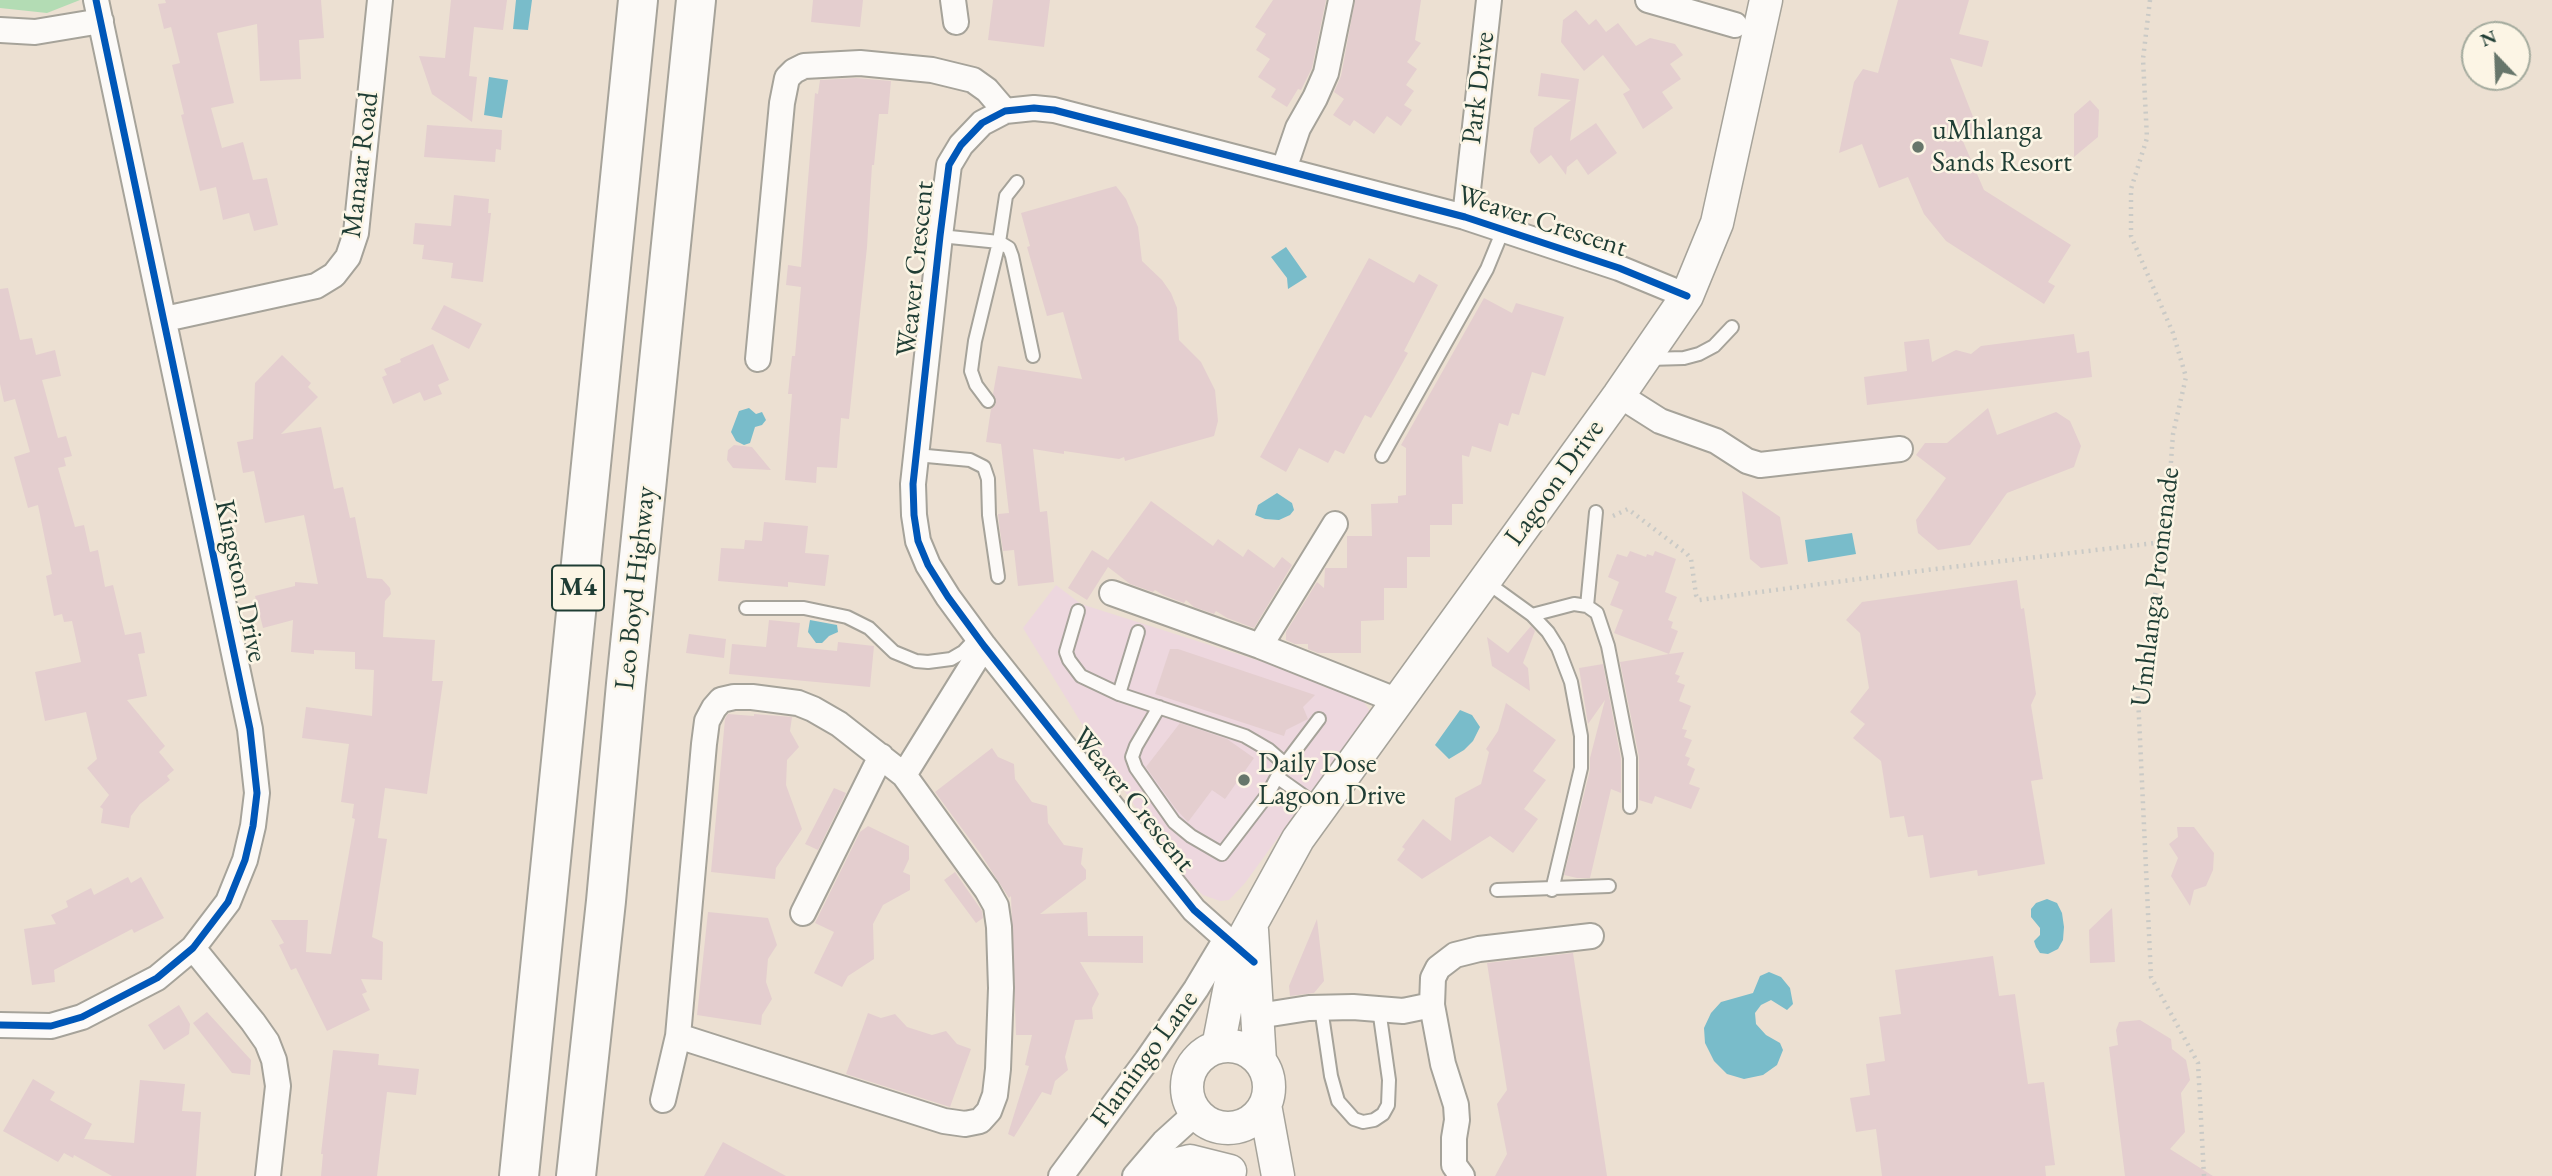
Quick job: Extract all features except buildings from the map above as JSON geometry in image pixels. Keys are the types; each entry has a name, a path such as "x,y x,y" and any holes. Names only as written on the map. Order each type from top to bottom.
{"highway":[{"name":"Leo Boyd Highway","path":"519,1176 638,0"},
{"name":"Leo Boyd Highway","path":"576,1176 607,901 627,671 696,0"},
{"path":"596,1176 601,1134 607,901"}],"street":[{"name":"Manaar Road","path":"165,319 316,286 334,275 348,257 356,233 380,0"},
{"path":"1284,169 1298,128 1326,73 1341,0"},
{"name":"Park Drive","path":"1465,217 1489,0"},
{"path":"1648,0 1735,25"},
{"name":"Lagoon Drive","path":"1218,1047 1242,944 1275,877 1298,839 1688,296 1717,223 1766,0"},
{"name":"Kingston Drive","path":"0,1024 51,1026 82,1017 157,978 193,948 228,902 245,860 257,793 250,729 98,10"},
{"path":"0,30 35,32 98,10"},
{"path":"758,359 783,96 787,78 804,66 860,64 943,72 973,80 1005,111"},
{"name":"Weaver Crescent","path":"1242,944 1194,910 980,642 928,565 918,541 914,515 916,455 949,166 961,145 982,123 1005,111 1034,108 1054,110 1465,217 1619,268 1688,296"},
{"path":"1619,395 1660,421 1716,441 1748,461 1760,465 1900,449"},
{"path":"1260,646 1335,524"},
{"path":"1112,593 1260,646 1398,701"},
{"path":"904,775 980,642"},
{"path":"663,1100 678,1036 707,721 721,700 734,697 798,704 813,709 839,724 904,775 996,906 1001,988 998,1069 995,1096 989,1111 980,1121 965,1124 944,1121 678,1036"},
{"path":"803,913 881,756"},
{"path":"1451,1172 1457,1120 1456,1105 1443,1064 1432,1005 1433,978 1438,968 1455,955 1479,949 1591,936"},
{"name":"Lagoon Drive","path":"1242,944 1258,1016 1260,1061"},
{"name":"Flamingo Lane","path":"1060,1176 1182,1009 1242,944"},
{"path":"193,948 253,1022 267,1042 274,1060 278,1086 268,1176"},
{"path":"1258,1016 1321,1008 1413,1010 1432,1005"},
{"path":"1135,1176 1164,1142 1205,1120 1226,1128 1238,1127 1258,1115 1269,1094 1269,1083 1260,1061 1252,1053 1230,1046 1207,1052 1191,1069 1187,1091 1205,1120 1231,1174"},
{"path":"1265,1105 1278,1176"},
{"path":"1146,1176 1157,1169 1190,1161 1231,1174"}],"lane":[{"path":"988,401 976,385 971,371 975,341 999,242 1006,196 1017,181"},
{"path":"1382,456 1487,269 1503,229"},
{"path":"940,236 999,242 1009,248 1032,356"},
{"path":"1645,359 1684,358 1699,354 1714,346 1732,327"},
{"path":"916,455 970,460 984,467 988,479 989,515 998,577"},
{"path":"1587,606 1595,518"},
{"path":"1485,581 1532,615 1548,632 1571,682 1581,736 1581,768 1552,890"},
{"path":"1532,615 1574,604 1587,606 1597,613 1608,646 1630,758 1629,807"},
{"path":"746,608 804,608 847,617 869,628 894,652 916,661 951,659 980,642"},
{"path":"1077,611 1066,652 1081,676 1119,694 1245,736 1269,750 1285,764"},
{"path":"1119,694 1138,632"},
{"path":"1159,707 1136,746 1132,757 1136,768 1174,822 1191,836 1222,854 1268,794 1285,764 1319,719"},
{"path":"1277,777 1321,808"},
{"path":"1497,890 1609,886"},
{"path":"1321,1008 1334,1088 1345,1111 1354,1119 1363,1122 1374,1120 1383,1114 1388,1105 1389,1080 1380,1009"}],"path":[{"path":"1595,518 1628,509 1662,533 1691,559 1699,600 2164,542"}],"shaded area":[{"path":"1056,585 1081,604 1357,692 1370,711 1245,883 1229,900 1220,901 1203,895 1187,881 1112,773 1023,628"}],"green space":[{"path":"0,0 80,0 47,13 0,8"}],"water":[{"path":"516,0 532,0 528,30 513,29"},
{"path":"489,77 508,80 502,118 484,115"},
{"path":"1286,247 1307,277 1288,289 1287,278 1271,257"},
{"path":"749,408 756,414 762,412 766,420 755,427 750,443 744,445 736,441 731,432 739,411"},
{"path":"1277,493 1292,503 1294,510 1290,515 1279,520 1255,515 1258,505"},
{"path":"1852,533 1856,554 1808,562 1805,540"},
{"path":"810,620 837,625 838,632 822,643 816,643 808,632"},
{"path":"1460,710 1472,715 1480,727 1473,741 1449,759 1435,745"},
{"path":"2047,899 2057,903 2064,927 2063,940 2058,949 2048,954 2040,953 2036,947 2034,941 2040,935 2040,928 2031,917 2031,909 2036,903"},
{"path":"1769,972 1781,977 1790,988 1793,1004 1787,1010 1771,1000 1761,1005 1755,1013 1756,1024 1766,1035 1780,1043 1783,1050 1777,1065 1763,1075 1744,1079 1727,1074 1714,1061 1705,1043 1704,1028 1711,1013 1721,1002 1753,993 1760,976"}],"cycle path":[{"path":"0,1025 51,1026 82,1017 157,978 193,948 228,902 245,860 257,793 250,729 96,0"},
{"path":"1254,962 1194,910 984,646 948,597 928,565 918,541 913,484 949,165 961,145 982,123 1005,111 1034,108 1054,110 1465,217 1619,268 1687,296"}],"place":[{"name":"uMhlanga Sands Resort","path":"1918,147"},
{"name":"Daily Dose Lagoon Drive","path":"1244,780"}]}
